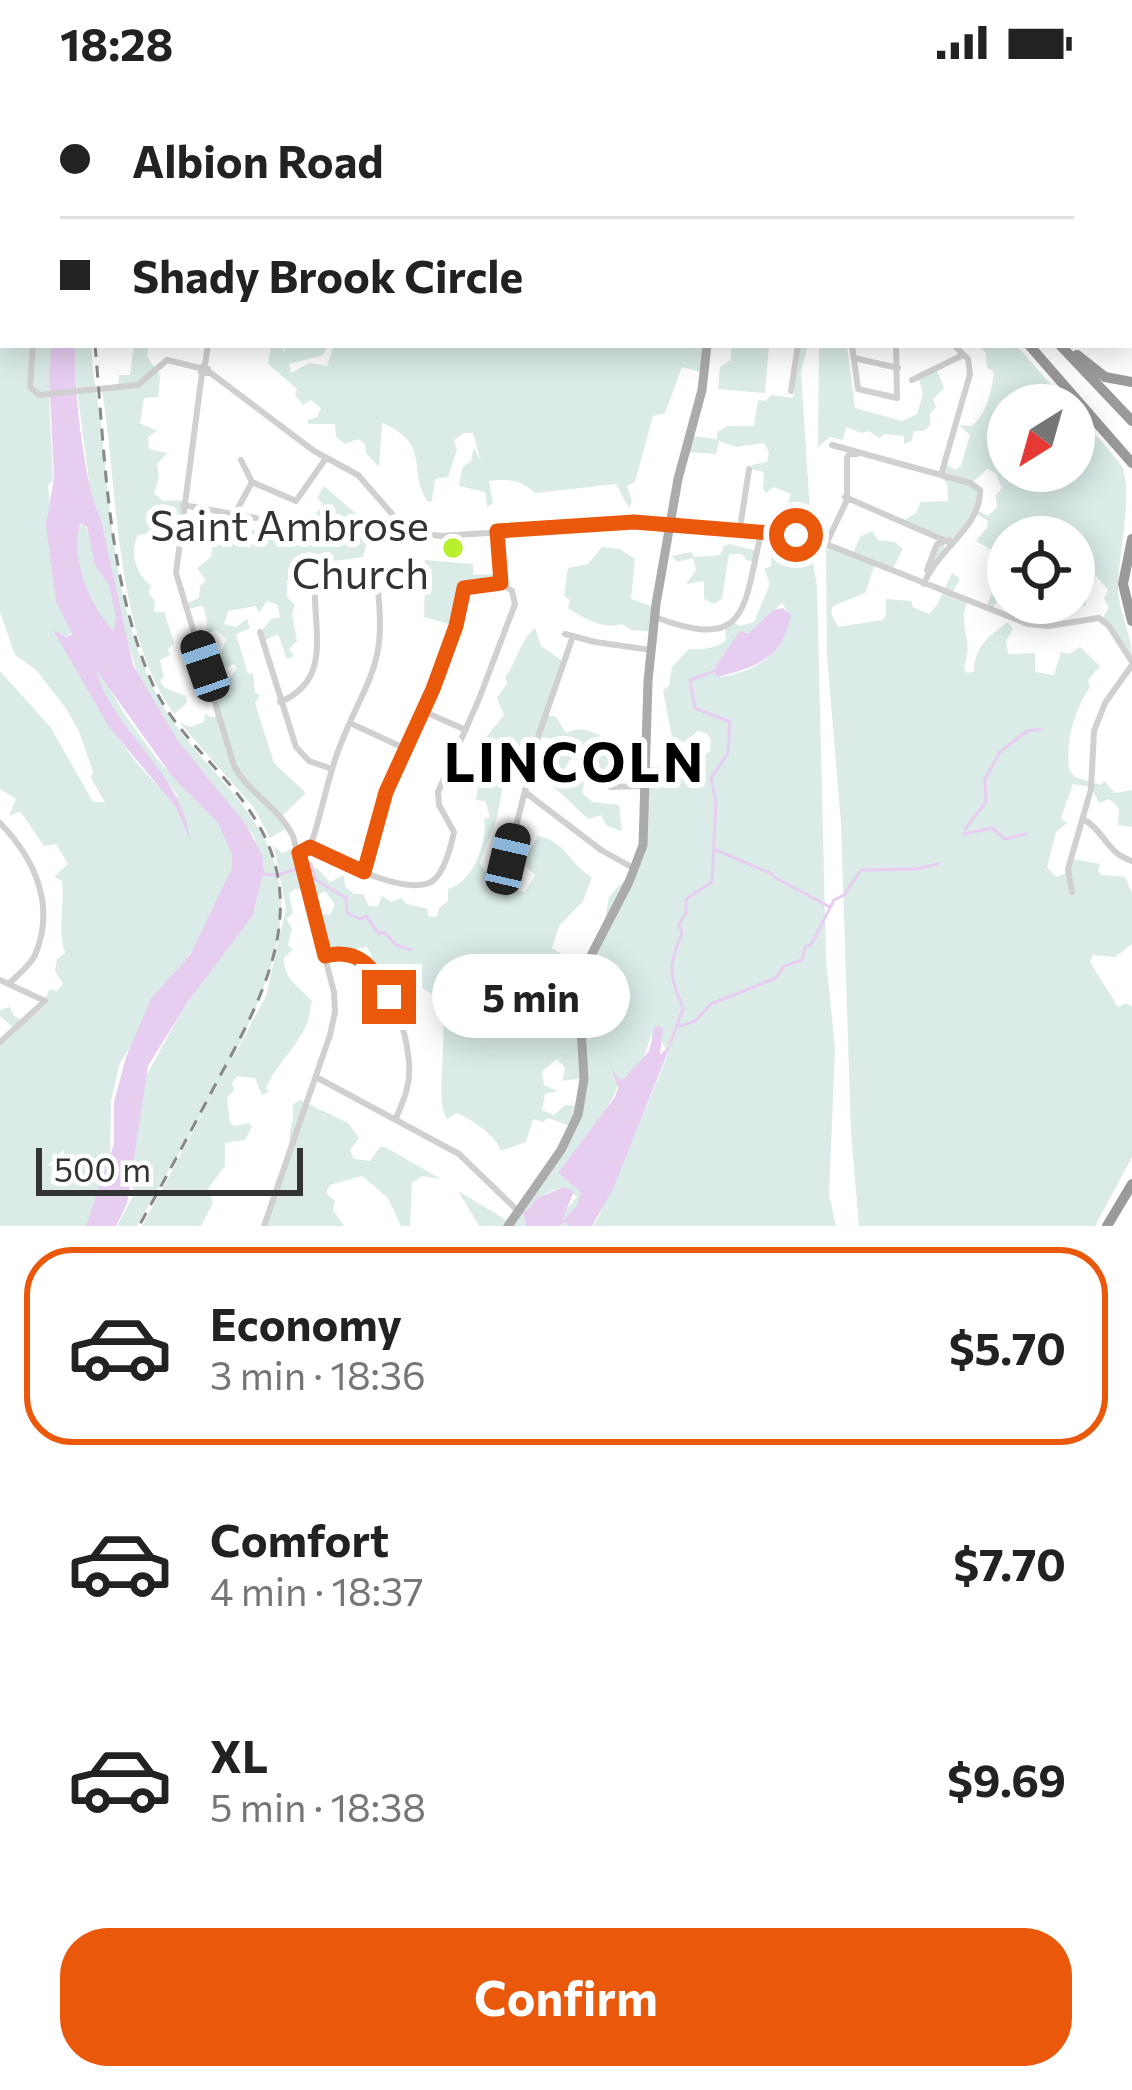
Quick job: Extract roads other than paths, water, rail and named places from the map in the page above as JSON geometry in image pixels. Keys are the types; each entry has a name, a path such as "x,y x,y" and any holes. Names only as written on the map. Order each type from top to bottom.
{"highway":[{"path":"1032,348 1132,467"},
{"path":"1066,348 1132,421"},
{"path":"1067,348 1101,374 1132,382"},
{"path":"1132,539 1123,579 1132,620"},
{"path":"1132,564 1132,604"},
{"path":"1107,1226 1132,1184"}],"main road":[{"path":"508,1226 561,1150 578,1115 584,1079 580,1011 584,970 634,869 644,836 655,617 707,348"}],"street":[{"path":"33,348 31,388 37,394 133,386 143,383 167,360 204,370 358,476 396,519 419,533 443,536 619,522 762,529 824,543 1028,624 1057,626 1094,617 1106,622 1132,663 1098,718 1091,789 1068,869 1072,892"},
{"path":"208,348 183,505 177,580 233,766 280,814 301,862 335,1012 264,1226"},
{"path":"791,391 798,348"},
{"path":"852,348 858,389 897,398 896,348"},
{"path":"940,477 970,374 968,359 957,348"},
{"path":"912,380 963,355"},
{"path":"854,358 898,368"},
{"path":"832,445 970,485 976,491 976,505 947,543 937,544 923,583"},
{"path":"846,451 846,499"},
{"path":"824,543 837,506 846,499 849,454 906,466"},
{"path":"241,460 252,482 296,500 326,458"},
{"path":"740,528 749,469"},
{"path":"234,534 236,513 252,482"},
{"path":"846,499 947,543"},
{"path":"183,505 256,518"},
{"path":"655,617 705,633 728,625 741,609 762,529"},
{"path":"310,847 364,872 411,883 428,884 436,879 454,832 439,805 438,792 514,609 514,595 501,583 497,531"},
{"path":"364,872 386,792 456,626 464,588 501,583"},
{"path":"301,862 310,847 332,769 381,649 378,591"},
{"path":"280,702 301,692 314,669 315,597"},
{"path":"260,632 280,702 302,755 332,769"},
{"path":"509,872 508,859 538,734 569,635 651,650"},
{"path":"423,711 466,730"},
{"path":"350,723 406,748"},
{"path":"590,772 611,787 647,786"},
{"path":"524,792 596,847 634,869"},
{"path":"1083,819 1098,829 1117,855 1132,861"},
{"path":"0,824 22,851 44,893 35,952 4,982 44,998 45,1006 0,1042"},
{"path":"325,956 347,953 367,963 393,1007 410,1061 404,1101 395,1119"},
{"path":"316,1077 459,1154 517,1210"}],"waterway":[{"path":"670,1044 683,1009 672,971 682,933 679,924 686,913 686,899 712,882 716,802 711,778 728,753 730,722 695,708 690,680 715,671"},
{"path":"965,829 986,802 985,779 1000,752 1027,731 1041,729"},
{"path":"963,834 992,828 1005,839 1026,834"},
{"path":"714,849 772,874"},
{"path":"259,874 278,875 311,864 316,880 346,898 347,913 360,919 366,916 379,934 384,932 396,945 411,950"},
{"path":"680,1026 695,1021 711,1004 776,978 784,966 802,960 834,900 844,895 861,870 938,864"},
{"path":"774,877 830,907"}],"railway":[{"path":"95,348 110,514 136,638 160,699 258,824 273,858 280,893 279,927 261,993 139,1226"}],"place":[{"name":"Saint Ambrose Church","path":"453,548"}],"district":[{"name":"LINCOLN","path":"575,760"}]}
